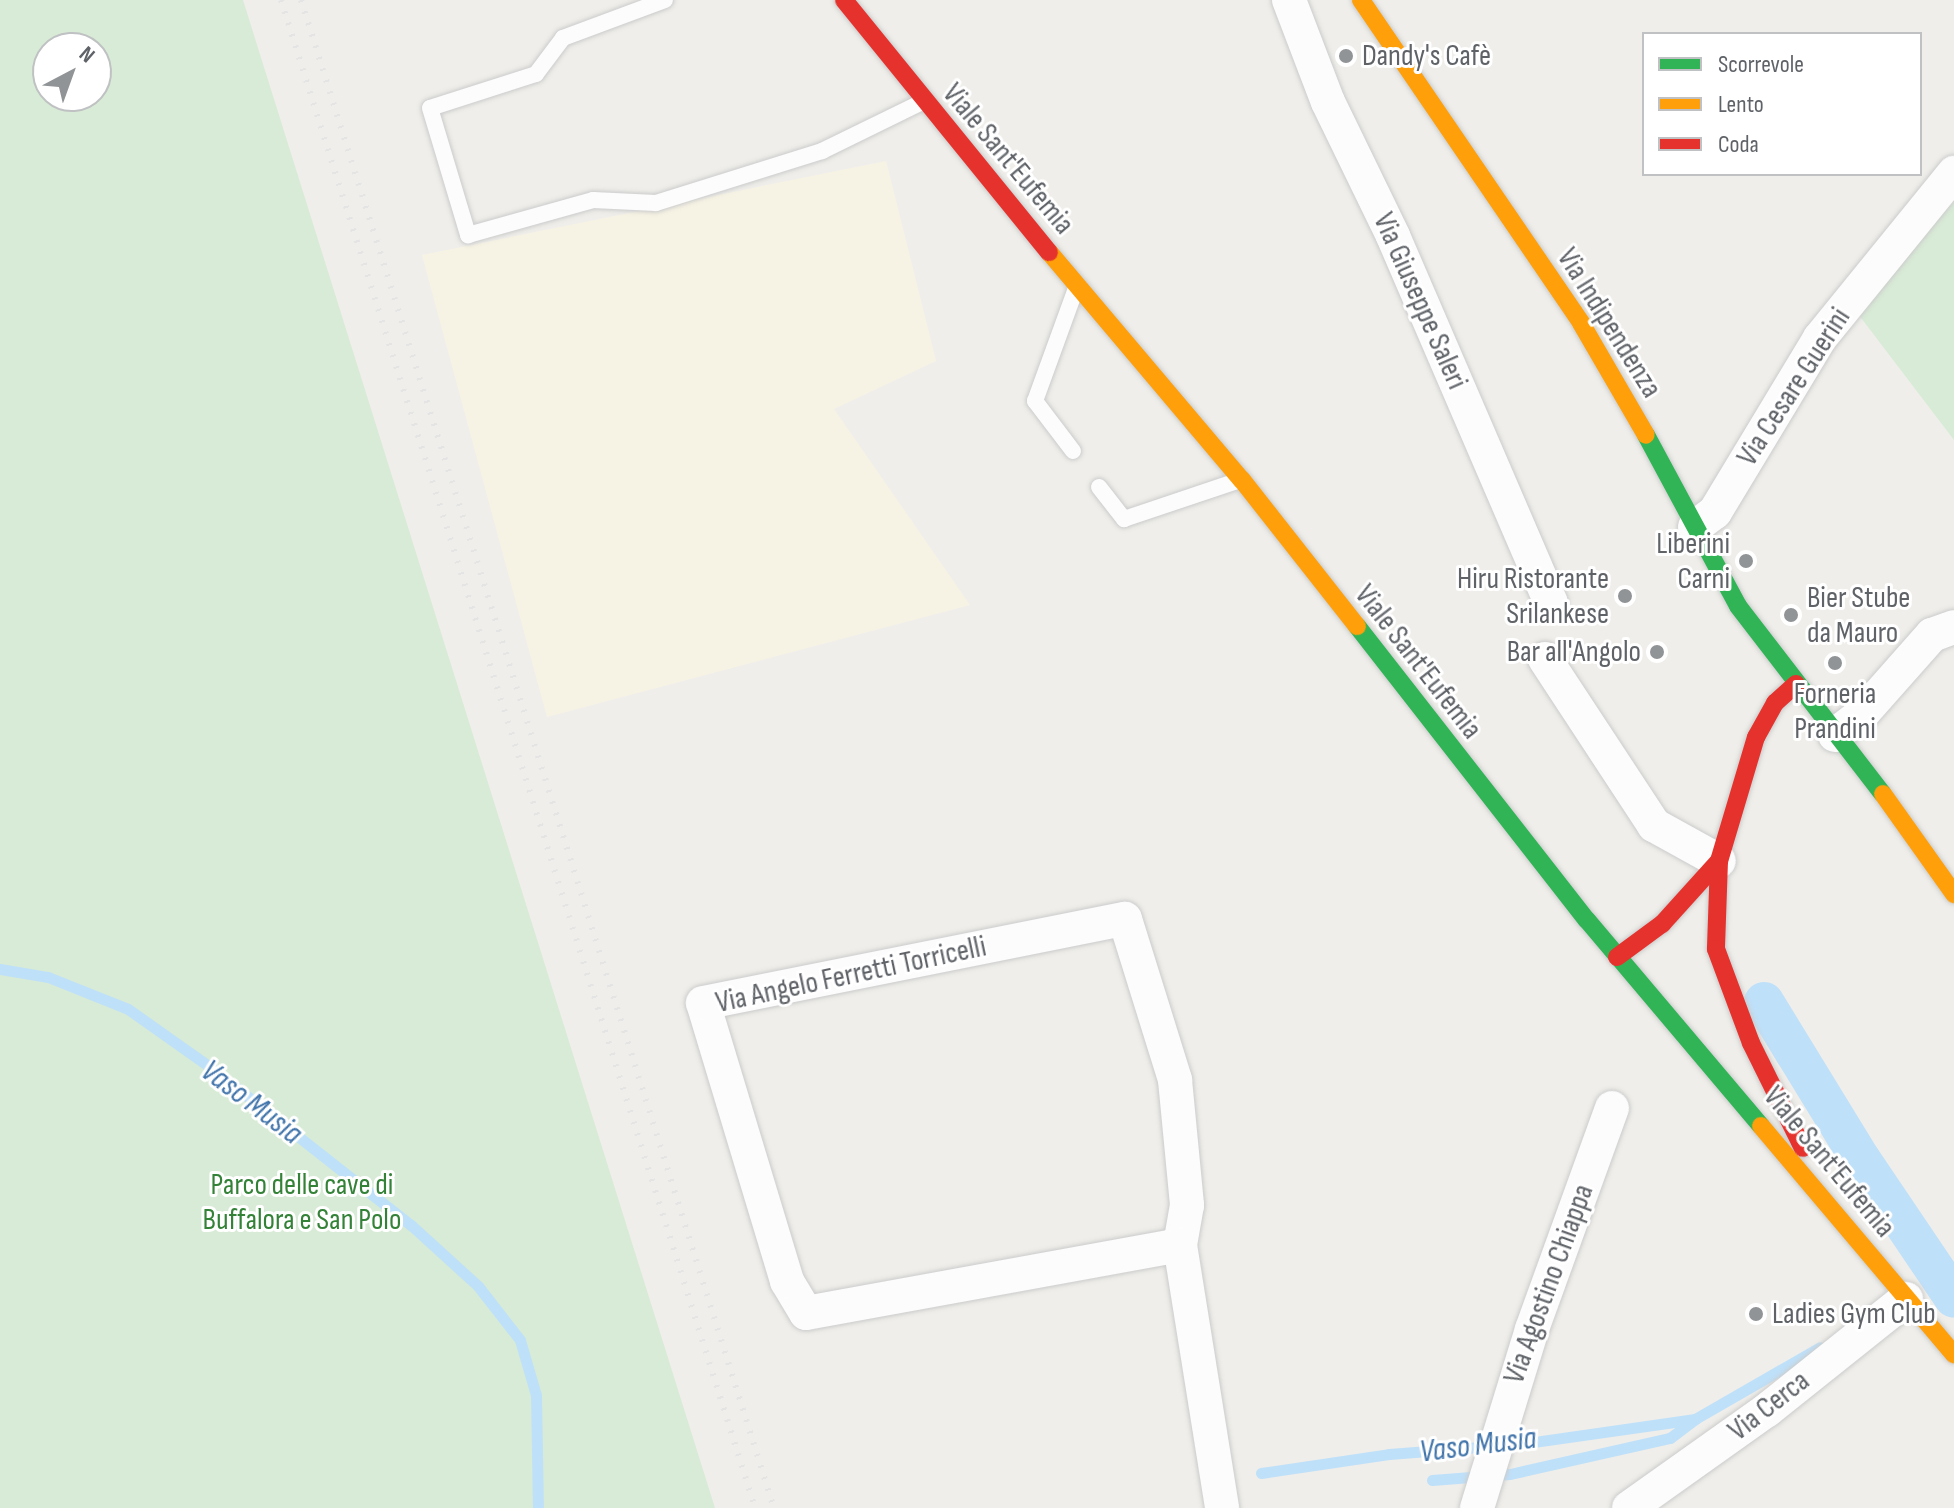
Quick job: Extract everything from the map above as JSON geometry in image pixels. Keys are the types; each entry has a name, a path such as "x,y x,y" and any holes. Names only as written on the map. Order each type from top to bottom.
{"street":[{"name":"Viale Sant'Eufemia","path":"844,0 1077,286 1242,480 1455,756 1617,957 1833,1207 1954,1354"},
{"name":"Via Giuseppe Saleri","path":"1289,0 1328,102 1393,236 1551,602"},
{"name":"Via Indipendenza","path":"1361,0 1581,323 1655,450 1738,606 1921,843 1954,894"},
{"name":"Via Cesare Guerini","path":"1695,527 1715,512 1820,338 1954,173"},
{"path":"1835,735 1862,714 1932,635 1954,627"},
{"path":"1545,659 1654,825 1719,861"},
{"path":"1796,684 1775,703 1756,737 1719,861 1716,949 1751,1043 1833,1207"},
{"path":"1617,957 1662,924 1697,889 1719,861"},
{"name":"Via Angelo Ferretti Torricelli","path":"1180,1245 806,1313 787,1281 703,1003 1125,919 1175,1080 1187,1205 1180,1245 1222,1508"},
{"name":"Via Agostino Chiappa","path":"1477,1508 1500,1422 1612,1108"},
{"name":"Via Cerca","path":"1629,1508 1767,1410 1906,1299"}],"lane":[{"path":"665,0 563,38 536,74 430,108 468,235 593,200 656,203 822,151 924,101"},
{"path":"1073,451 1035,401 1077,286"},
{"path":"1099,487 1124,519 1242,480"}],"shaded area":[{"path":"886,161 936,361 834,409 970,605 547,717 422,255"}],"green space":[{"name":"Parco delle cave di Buffalora e San Polo","path":"0,0 243,0 715,1508 0,1508"},
{"path":"1954,202 1954,440 1852,306"}],"waterway":[{"name":"Vaso Musia","path":"0,969 48,977 128,1009 210,1067 411,1225 478,1286 520,1340 536,1395 538,1508"},
{"path":"1764,1002 1861,1160 1954,1298"},
{"name":"Vaso Musia","path":"1432,1480 1510,1474 1670,1438 1695,1419 1820,1347"},
{"name":"Vaso Musia","path":"1261,1473 1389,1454 1520,1444 1695,1419"}],"railway":[{"path":"281,0 755,1508"},
{"path":"301,0 774,1508"}],"traffic: fast":[{"path":"1646,435 1738,606 1883,794"},
{"path":"1357,626 1587,920 1761,1126"}],"traffic: slow":[{"path":"1361,0 1581,323 1646,435"},
{"path":"1049,252 1242,480 1357,626"},
{"path":"1883,794 1954,894"},
{"path":"1761,1126 1954,1354"}],"traffic: jam":[{"path":"844,0 1049,252"},
{"path":"1796,684 1775,703 1756,737 1719,861 1716,949 1751,1043 1803,1148"},
{"path":"1617,957 1662,924 1719,861"}],"place":[{"name":"Dandy's Cafè","path":"1346,56"},
{"name":"Liberini Carni","path":"1746,561"},
{"name":"Hiru Ristorante Srilankese","path":"1625,596"},
{"name":"Bier Stube da Mauro","path":"1791,615"},
{"name":"Bar all'Angolo","path":"1657,652"},
{"name":"Forneria Prandini","path":"1835,663"},
{"name":"Ladies Gym Club","path":"1756,1314"}]}
